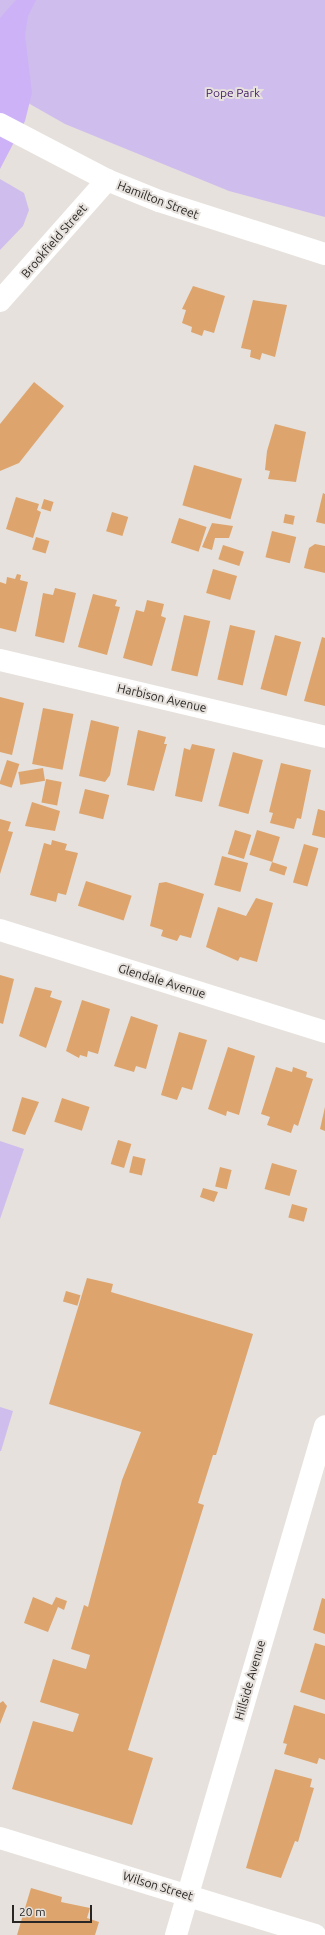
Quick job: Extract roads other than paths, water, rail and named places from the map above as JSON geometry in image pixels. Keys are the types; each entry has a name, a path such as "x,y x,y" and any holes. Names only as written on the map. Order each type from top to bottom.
{"street":[{"name":"Hamilton Street","path":"0,124 60,157 107,180 211,220 325,254"},
{"name":"Brookfield Street","path":"0,301 107,180"},
{"name":"Harbison Avenue","path":"0,660 325,737"},
{"name":"Glendale Avenue","path":"0,930 325,1032"},
{"name":"Hillside Avenue","path":"176,1935 325,1426"},
{"name":"Wilson Street","path":"0,1838 315,1935"}],"park label":[{"name":"Pope Park","path":"233,93"}]}
